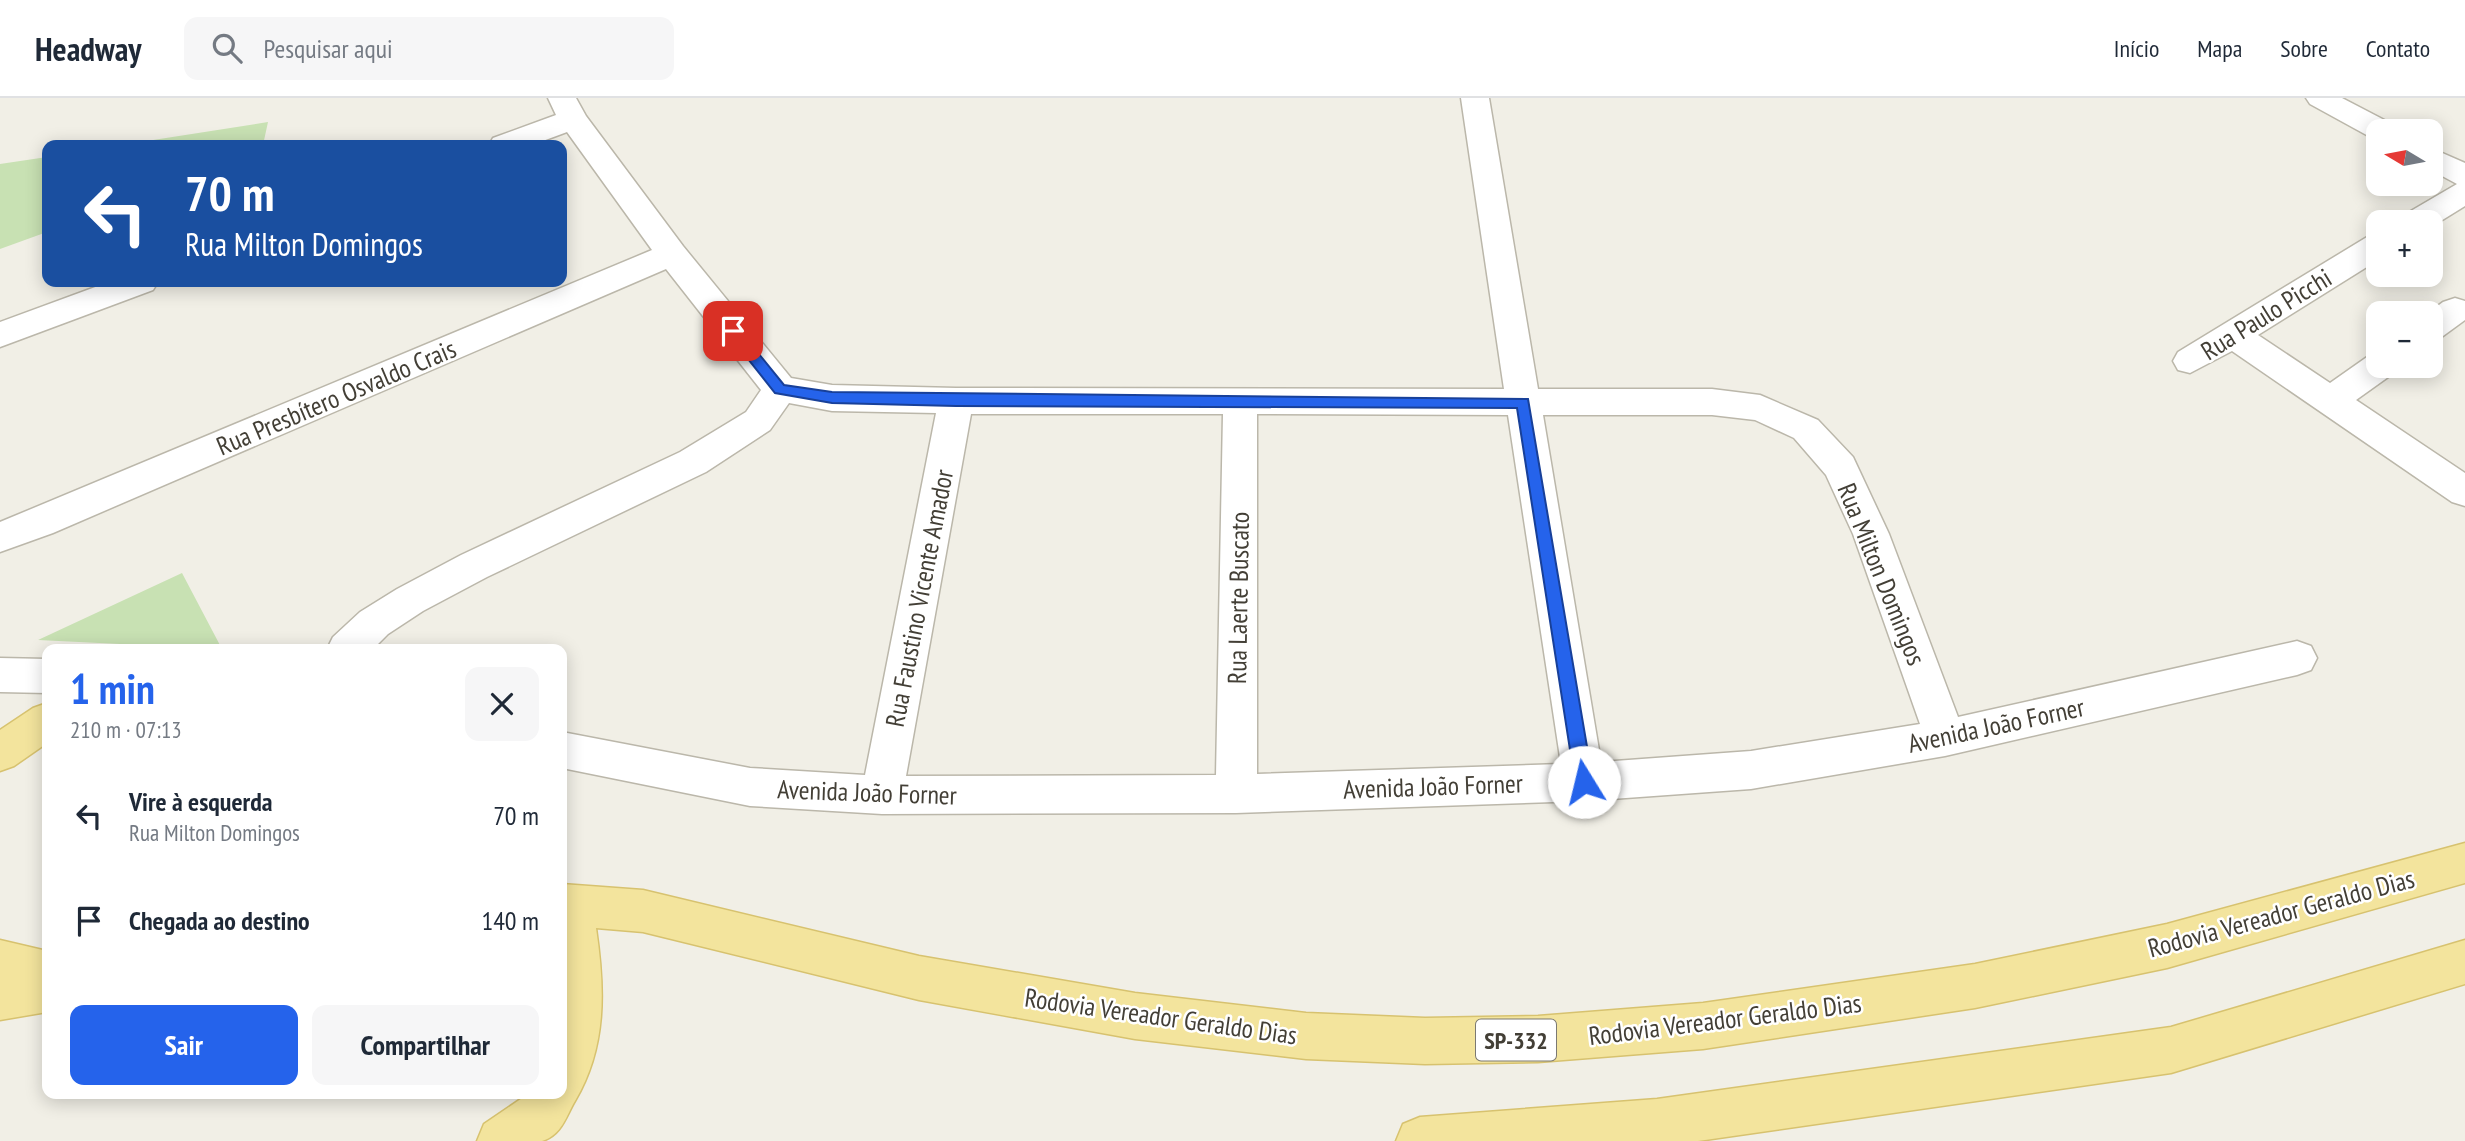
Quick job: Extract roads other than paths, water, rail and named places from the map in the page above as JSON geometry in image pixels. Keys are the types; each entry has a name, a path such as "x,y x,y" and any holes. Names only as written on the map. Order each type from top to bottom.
{"main road":[{"path":"0,753 42,724"},
{"name":"Rodovia Vereador Geraldo Dias","path":"567,904 643,911 919,978 1135,1016 1306,1036 1425,1041 1538,1040 1703,1026 1975,986 2167,946 2465,863"},
{"path":"567,908 580,966 580,1018 567,1063"},
{"path":"0,962 42,972"},
{"path":"1420,1141 1657,1123 2171,1050 2465,962"},
{"path":"0,998 42,991"},
{"path":"501,1141 546,1110 552,1099"}],"street":[{"path":"1475,98 1584,782"},
{"path":"2320,98 2366,122"},
{"path":"352,644 374,623 410,600 474,566 693,462 758,421 780,389 671,254 568,109 513,140"},
{"path":"2443,164 2465,176"},
{"path":"2435,210 2465,192"},
{"name":"Rua Paulo Picchi","path":"2190,361 2366,252"},
{"name":"Rua Presbítero Osvaldo Crais","path":"0,537 65,512 671,254"},
{"path":"0,335 129,287"},
{"path":"2233,335 2465,492"},
{"path":"2330,401 2366,375"},
{"name":"Rua Milton Domingos","path":"780,389 832,397 956,401 1712,402 1760,408 1806,429 1840,467 1871,534 1945,738"},
{"name":"Rua Faustino Vicente Amador","path":"882,795 956,401"},
{"name":"Rua Laerte Buscato","path":"1236,794 1240,402"},
{"name":"Avenida João Forner","path":"567,751 750,787 882,795 1236,794 1584,782 1751,771 1945,738 2297,658"},
{"path":"0,676 42,677"}]}
